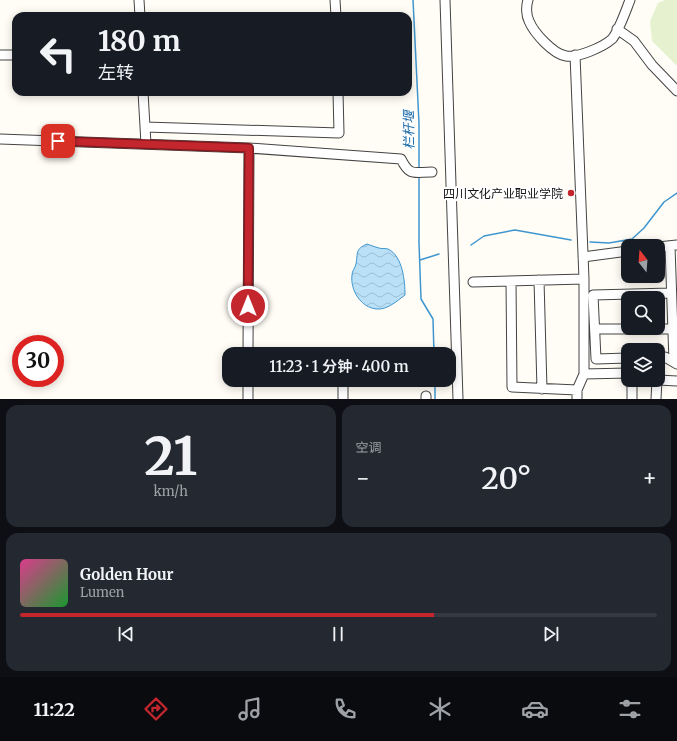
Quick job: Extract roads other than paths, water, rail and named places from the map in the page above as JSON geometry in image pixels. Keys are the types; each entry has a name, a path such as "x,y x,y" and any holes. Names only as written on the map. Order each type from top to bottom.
{"street":[{"path":"140,0 140,12"},
{"path":"336,0 336,12"},
{"path":"445,0 458,399"},
{"path":"528,0 526,6 528,21 538,36 554,50 566,56 580,55 598,48 612,39 624,16 630,0"},
{"path":"617,29 634,42 652,65 677,91"},
{"path":"0,55 12,55"},
{"path":"511,281 512,387 542,389 577,395 584,374 584,279 575,55"},
{"path":"144,96 146,144"},
{"path":"145,127 338,133 338,96"},
{"path":"0,139 249,148 401,159 406,170 412,172 428,172"},
{"path":"248,347 249,148"},
{"path":"674,245 674,278 671,293 674,310 673,329 676,363"},
{"path":"582,257 621,252"},
{"path":"473,282 584,279"},
{"path":"539,280 542,389"},
{"path":"621,358 596,359 593,295 671,293"},
{"path":"595,329 673,329"},
{"path":"665,357 676,363"},
{"path":"584,374 621,373"},
{"path":"665,380 677,381"},
{"path":"248,387 248,399"},
{"path":"343,387 343,399"},
{"path":"632,387 632,399"},
{"path":"656,399 657,387"}],"water":[{"path":"367,244 388,249 393,252 400,263 402,270 405,295 392,305 381,309 371,308 362,302 353,286 352,274 356,264 358,252 360,248"}],"waterway":[{"name":"栏杆堰","path":"413,0 419,123 419,170"},
{"name":"栏杆堰","path":"419,176 421,299 433,319 434,347"},
{"name":"栏杆堰","path":"590,242 609,243 632,239 644,228 664,202 677,193"},
{"name":"栏杆堰","path":"471,245 484,236 515,230 571,240"},
{"name":"栏杆堰","path":"420,260 439,254"},
{"name":"栏杆堰","path":"435,387 435,399"}],"place":[{"name":"四川文化产业职业学院","path":"571,193"}]}
